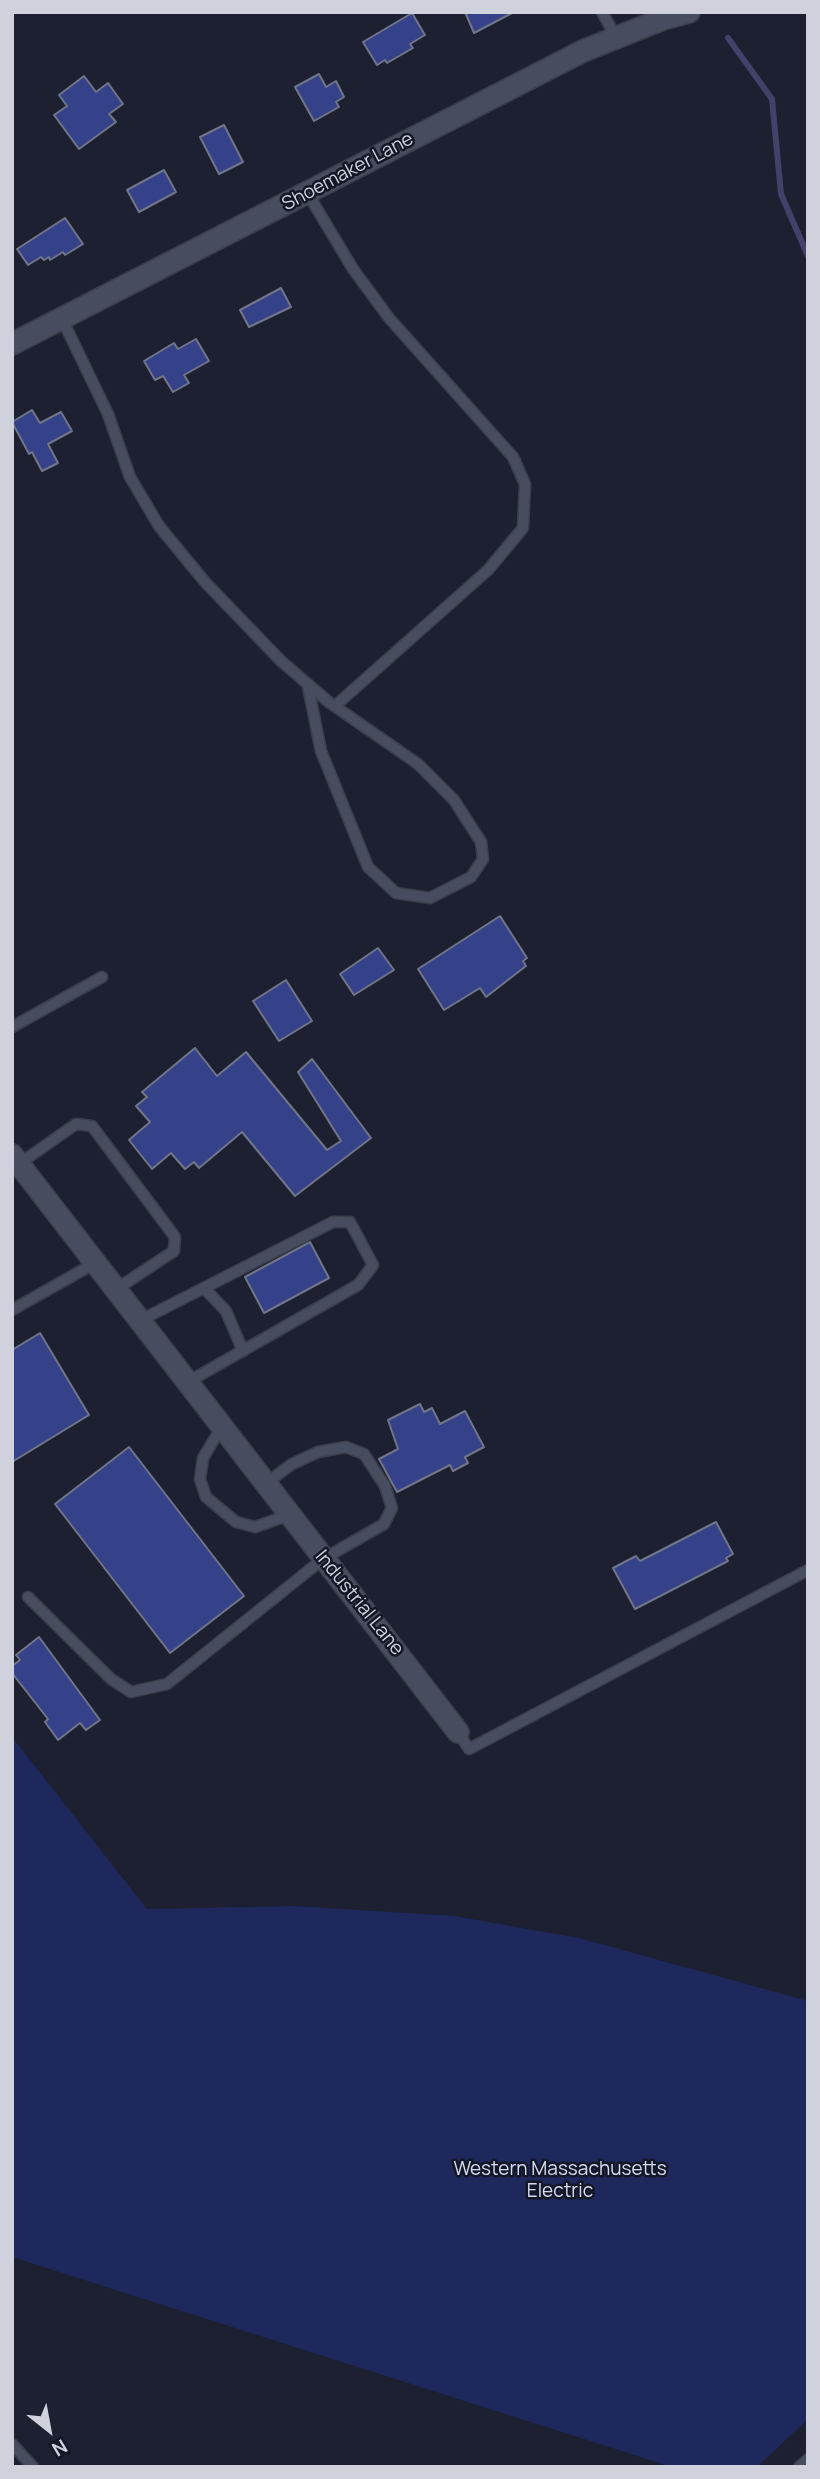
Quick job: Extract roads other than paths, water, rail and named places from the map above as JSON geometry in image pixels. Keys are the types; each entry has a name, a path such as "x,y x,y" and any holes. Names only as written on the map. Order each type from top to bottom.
{"street":[{"name":"Shoemaker Lane","path":"12,344 308,194 478,104 616,37 689,12"},
{"name":"Industrial Lane","path":"15,1160 221,1429 384,1633 458,1732"}],"lane":[{"path":"602,12 616,37"},
{"path":"308,194 353,269 389,318 513,457 525,484 523,528 488,570 335,706"},
{"path":"62,319 108,414 130,477 150,514 205,582 308,686 418,764 454,800 481,842 483,859 471,877 430,898 396,893 368,867 321,751 308,686"},
{"path":"12,1027 102,977"},
{"path":"15,1160 76,1124 92,1126 175,1237 174,1251 115,1290"},
{"path":"139,1321 333,1222 350,1222 373,1265 358,1286 186,1382"},
{"path":"12,1310 95,1263"},
{"path":"204,1288 226,1311 243,1351"},
{"path":"221,1429 203,1458 200,1479 206,1497 236,1522 255,1527 289,1515"},
{"path":"28,1597 111,1679 131,1692 167,1684 323,1559 384,1524 391,1508 385,1486 364,1454 346,1447 318,1452 292,1464 265,1484"},
{"name":"Industrial Lane","path":"458,1732 469,1749 808,1570"},
{"path":"12,2444 33,2467"},
{"path":"799,2467 808,2459"}],"waterway":[{"path":"728,38 772,99 781,194 808,256"}],"park label":[{"name":"Western Massachusetts Electric","path":"560,2181"}]}
